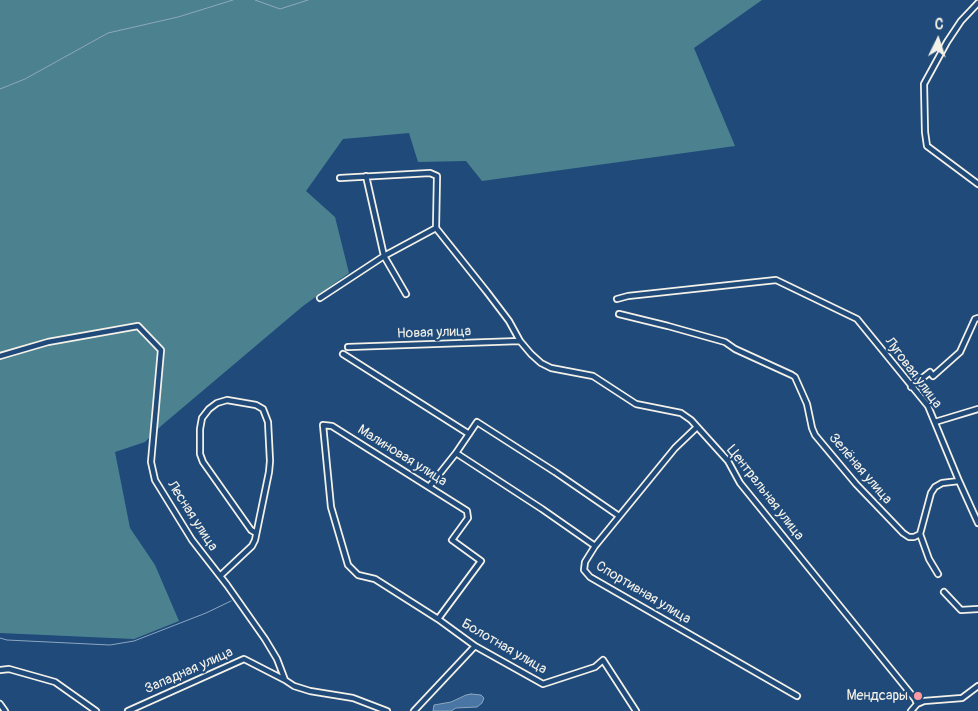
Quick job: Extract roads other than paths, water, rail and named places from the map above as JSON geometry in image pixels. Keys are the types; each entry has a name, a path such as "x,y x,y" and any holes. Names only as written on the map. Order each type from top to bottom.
{"street":[{"path":"978,3 961,21 947,42 924,84 924,132 927,146 978,184"},
{"path":"340,178 434,174 437,176 436,228 509,321 520,341"},
{"path":"366,176 384,256 406,294"},
{"path":"320,298 384,256 436,228"},
{"name":"Луговая улица","path":"617,299 628,296 776,280 857,319 928,406 958,481 978,522"},
{"name":"Зелёная улица","path":"619,314 725,342 735,350 792,374 807,404 813,432 820,442 856,484 903,533 909,537 920,534"},
{"path":"911,387 930,372 933,376 960,352 975,319 978,318"},
{"name":"Лесная улица","path":"0,356 48,342 138,326 161,350 151,462 155,480 192,540 265,639 277,659 285,680"},
{"name":"Новая улица","path":"348,347 520,341"},
{"name":"Центральная улица","path":"520,341 541,363 551,368 593,376 636,404 681,413 691,420 728,461 740,483 916,701"},
{"path":"343,354 469,434"},
{"path":"220,576 249,551 252,546 256,533 270,461 266,415 263,409 256,405 227,400 217,403 202,418 200,454 203,462 251,530 256,533"},
{"path":"935,422 978,409"},
{"path":"429,487 456,454 477,422 619,516"},
{"name":"Малиновая улица","path":"348,565 331,506 323,425 332,426 467,511 468,518 452,540 481,562 438,619"},
{"name":"Спортивная улица","path":"697,427 675,448 595,546 584,567 586,573 797,696"},
{"path":"456,454 542,509 595,546"},
{"path":"938,574 929,559 920,534 931,493 942,484 958,481"},
{"name":"Болотная улица","path":"348,565 358,575 375,579 438,619 475,646 543,684 595,667 603,660 636,711"},
{"path":"944,592 961,610 978,610"},
{"path":"414,711 475,646"},
{"name":"Западная улица","path":"130,710 244,659 285,680"},
{"path":"0,670 9,669 55,682 96,711"},
{"path":"285,680 294,686 310,691 353,698 387,711"},
{"path":"911,711 916,701 962,698 978,686"},
{"path":"0,704 5,711"}],"water":[{"path":"471,694 481,695 484,698 477,707 456,708 451,711 433,711 434,705 451,702"}],"waterway":[{"path":"0,89 25,79 108,33 178,17 233,0"},
{"path":"255,0 280,9 308,0"},
{"path":"0,638 7,640 110,645 134,641 206,613 231,601"}],"place":[{"name":"Мендсары","path":"918,696"}]}
